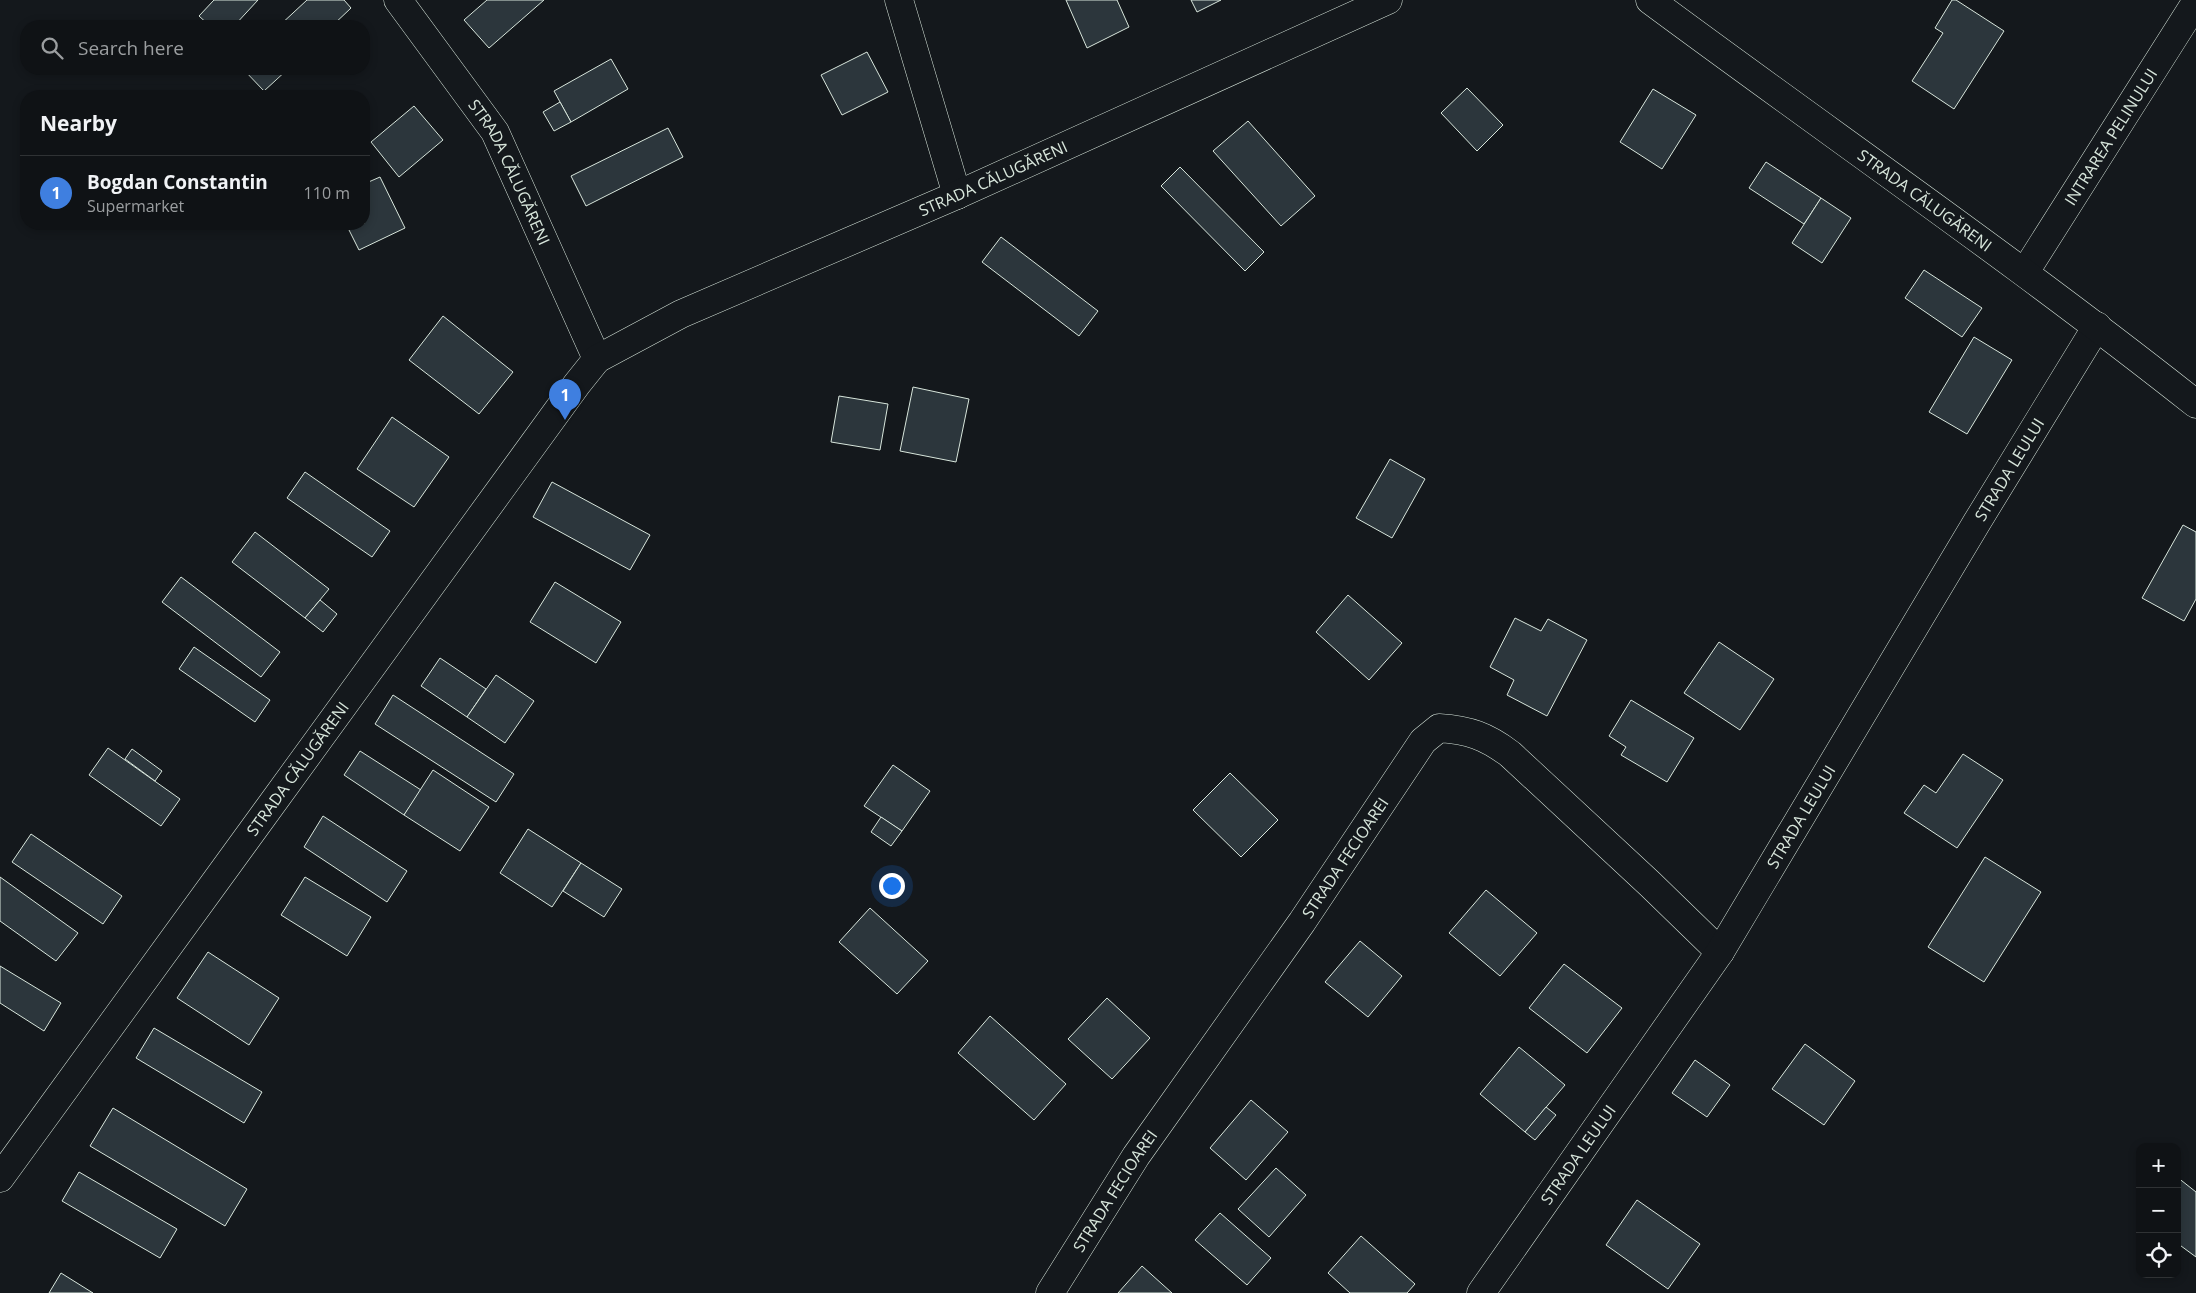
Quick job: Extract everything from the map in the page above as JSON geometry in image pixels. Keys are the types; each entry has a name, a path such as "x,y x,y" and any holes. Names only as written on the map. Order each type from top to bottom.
{"street":[{"name":"STRADA CĂLUGĂRENI","path":"398,0 495,132 597,359"},
{"path":"899,0 957,195"},
{"name":"STRADA CĂLUGĂRENI","path":"0,1178 597,359 680,314 957,195 1388,0"},
{"name":"INTRAREA PELINULUI","path":"2025,272 2196,2"},
{"name":"STRADA CĂLUGĂRENI","path":"1658,3 2025,272 2196,404"},
{"name":"STRADA LEULUI","path":"1481,1293 1720,952 1977,522 2097,326"},
{"name":"STRADA FECIOAREI","path":"1050,1293 1136,1156 1302,922 1423,741 1439,728 1462,729 1489,739 1510,754 1720,952"}],"building":[{"path":"214,0 258,0 240,20 203,20 199,16"},
{"path":"307,0 344,0 351,8 338,20 285,20"},
{"path":"487,0 544,0 489,48 464,20"},
{"path":"1066,0 1117,0 1129,27 1087,48"},
{"path":"1191,0 1221,0 1197,12"},
{"path":"1952,0 1956,0 2004,31 1954,109 1912,81 1943,33 1935,28"},
{"path":"867,52 888,92 842,115 821,75"},
{"path":"611,59 628,89 571,122 554,91"},
{"path":"249,75 281,75 265,90"},
{"path":"1467,88 1503,125 1477,151 1441,113"},
{"path":"1653,89 1696,115 1662,169 1620,142"},
{"path":"560,102 571,122 554,131 543,112"},
{"path":"414,106 443,140 399,177 371,142"},
{"path":"1248,121 1315,196 1281,226 1213,151"},
{"path":"668,128 683,157 586,206 571,176"},
{"path":"1766,162 1821,198 1804,224 1749,188"},
{"path":"1180,167 1264,252 1245,271 1161,186"},
{"path":"380,177 405,228 359,250 349,230 370,230 370,181"},
{"path":"1821,198 1851,218 1822,263 1792,243"},
{"path":"1001,237 1098,311 1079,336 982,262"},
{"path":"1924,270 1982,308 1962,337 1905,298"},
{"path":"443,316 513,372 479,414 409,360"},
{"path":"1974,337 2012,360 1967,434 1929,412"},
{"path":"913,387 969,399 956,462 900,451"},
{"path":"839,396 888,404 880,450 831,442"},
{"path":"392,417 449,457 414,507 357,469"},
{"path":"1390,459 1425,479 1392,538 1356,518"},
{"path":"305,472 390,531 372,557 287,498"},
{"path":"552,482 650,535 630,570 533,517"},
{"path":"2183,525 2196,532 2196,599 2184,621 2142,598"},
{"path":"255,532 329,589 305,618 232,562"},
{"path":"181,577 280,652 261,677 162,602"},
{"path":"555,582 621,622 596,663 530,622"},
{"path":"1348,595 1402,643 1369,680 1316,632"},
{"path":"320,600 337,614 323,632 305,618"},
{"path":"1515,618 1541,631 1548,619 1587,640 1547,716 1507,695 1514,680 1490,667"},
{"path":"1719,642 1774,679 1740,730 1684,693"},
{"path":"194,647 270,700 255,722 179,669"},
{"path":"440,658 486,689 467,717 421,686"},
{"path":"496,675 534,701 505,743 467,717"},
{"path":"393,695 514,774 496,802 375,724"},
{"path":"1631,700 1694,738 1667,782 1621,755 1626,747 1609,736"},
{"path":"108,748 180,799 161,826 89,775"},
{"path":"132,749 162,771 155,781 125,759"},
{"path":"360,751 421,790 404,815 344,775"},
{"path":"1963,754 2003,780 1957,848 1904,813 1924,785 1936,793"},
{"path":"893,765 930,791 902,831 864,806"},
{"path":"433,770 489,807 460,851 404,815"},
{"path":"1230,773 1278,820 1241,857 1193,810"},
{"path":"323,816 407,871 387,902 304,847"},
{"path":"881,817 902,831 891,846 871,832"},
{"path":"528,829 581,863 552,907 500,873"},
{"path":"31,834 122,896 103,924 12,862"},
{"path":"1985,857 2041,892 1984,982 1928,947"},
{"path":"581,863 622,889 604,917 563,891"},
{"path":"0,877 78,933 56,961 0,921"},
{"path":"305,877 371,917 347,956 281,915"},
{"path":"1486,890 1537,933 1500,976 1449,933"},
{"path":"870,908 928,961 897,994 839,942"},
{"path":"1360,941 1402,976 1368,1017 1325,982"},
{"path":"208,952 279,998 249,1045 177,998"},
{"path":"1564,964 1622,1008 1587,1053 1529,1008"},
{"path":"0,966 61,1003 44,1031 0,1003"},
{"path":"1107,998 1150,1038 1112,1079 1068,1039"},
{"path":"990,1016 1066,1084 1034,1120 958,1053"},
{"path":"154,1028 262,1092 244,1123 136,1058"},
{"path":"1805,1044 1855,1081 1824,1125 1772,1089"},
{"path":"1519,1047 1565,1085 1525,1132 1480,1094"},
{"path":"1695,1060 1730,1085 1707,1117 1672,1093"},
{"path":"1251,1100 1288,1132 1246,1180 1210,1148"},
{"path":"1546,1107 1556,1115 1535,1140 1525,1132"},
{"path":"113,1108 247,1189 225,1226 90,1146"},
{"path":"1276,1168 1306,1195 1269,1237 1238,1209"},
{"path":"79,1172 177,1229 160,1258 62,1201"},
{"path":"2181,1180 2196,1192 2196,1257 2181,1246"},
{"path":"1637,1200 1700,1244 1668,1289 1606,1245"},
{"path":"1220,1213 1271,1258 1247,1285 1195,1240"},
{"path":"1361,1236 1415,1284 1407,1293 1350,1293 1328,1273"},
{"path":"1142,1266 1172,1293 1118,1293"},
{"path":"61,1273 93,1293 49,1293"}],"place":[{"name":"Bogdan Constantin","path":"565,420"}]}
